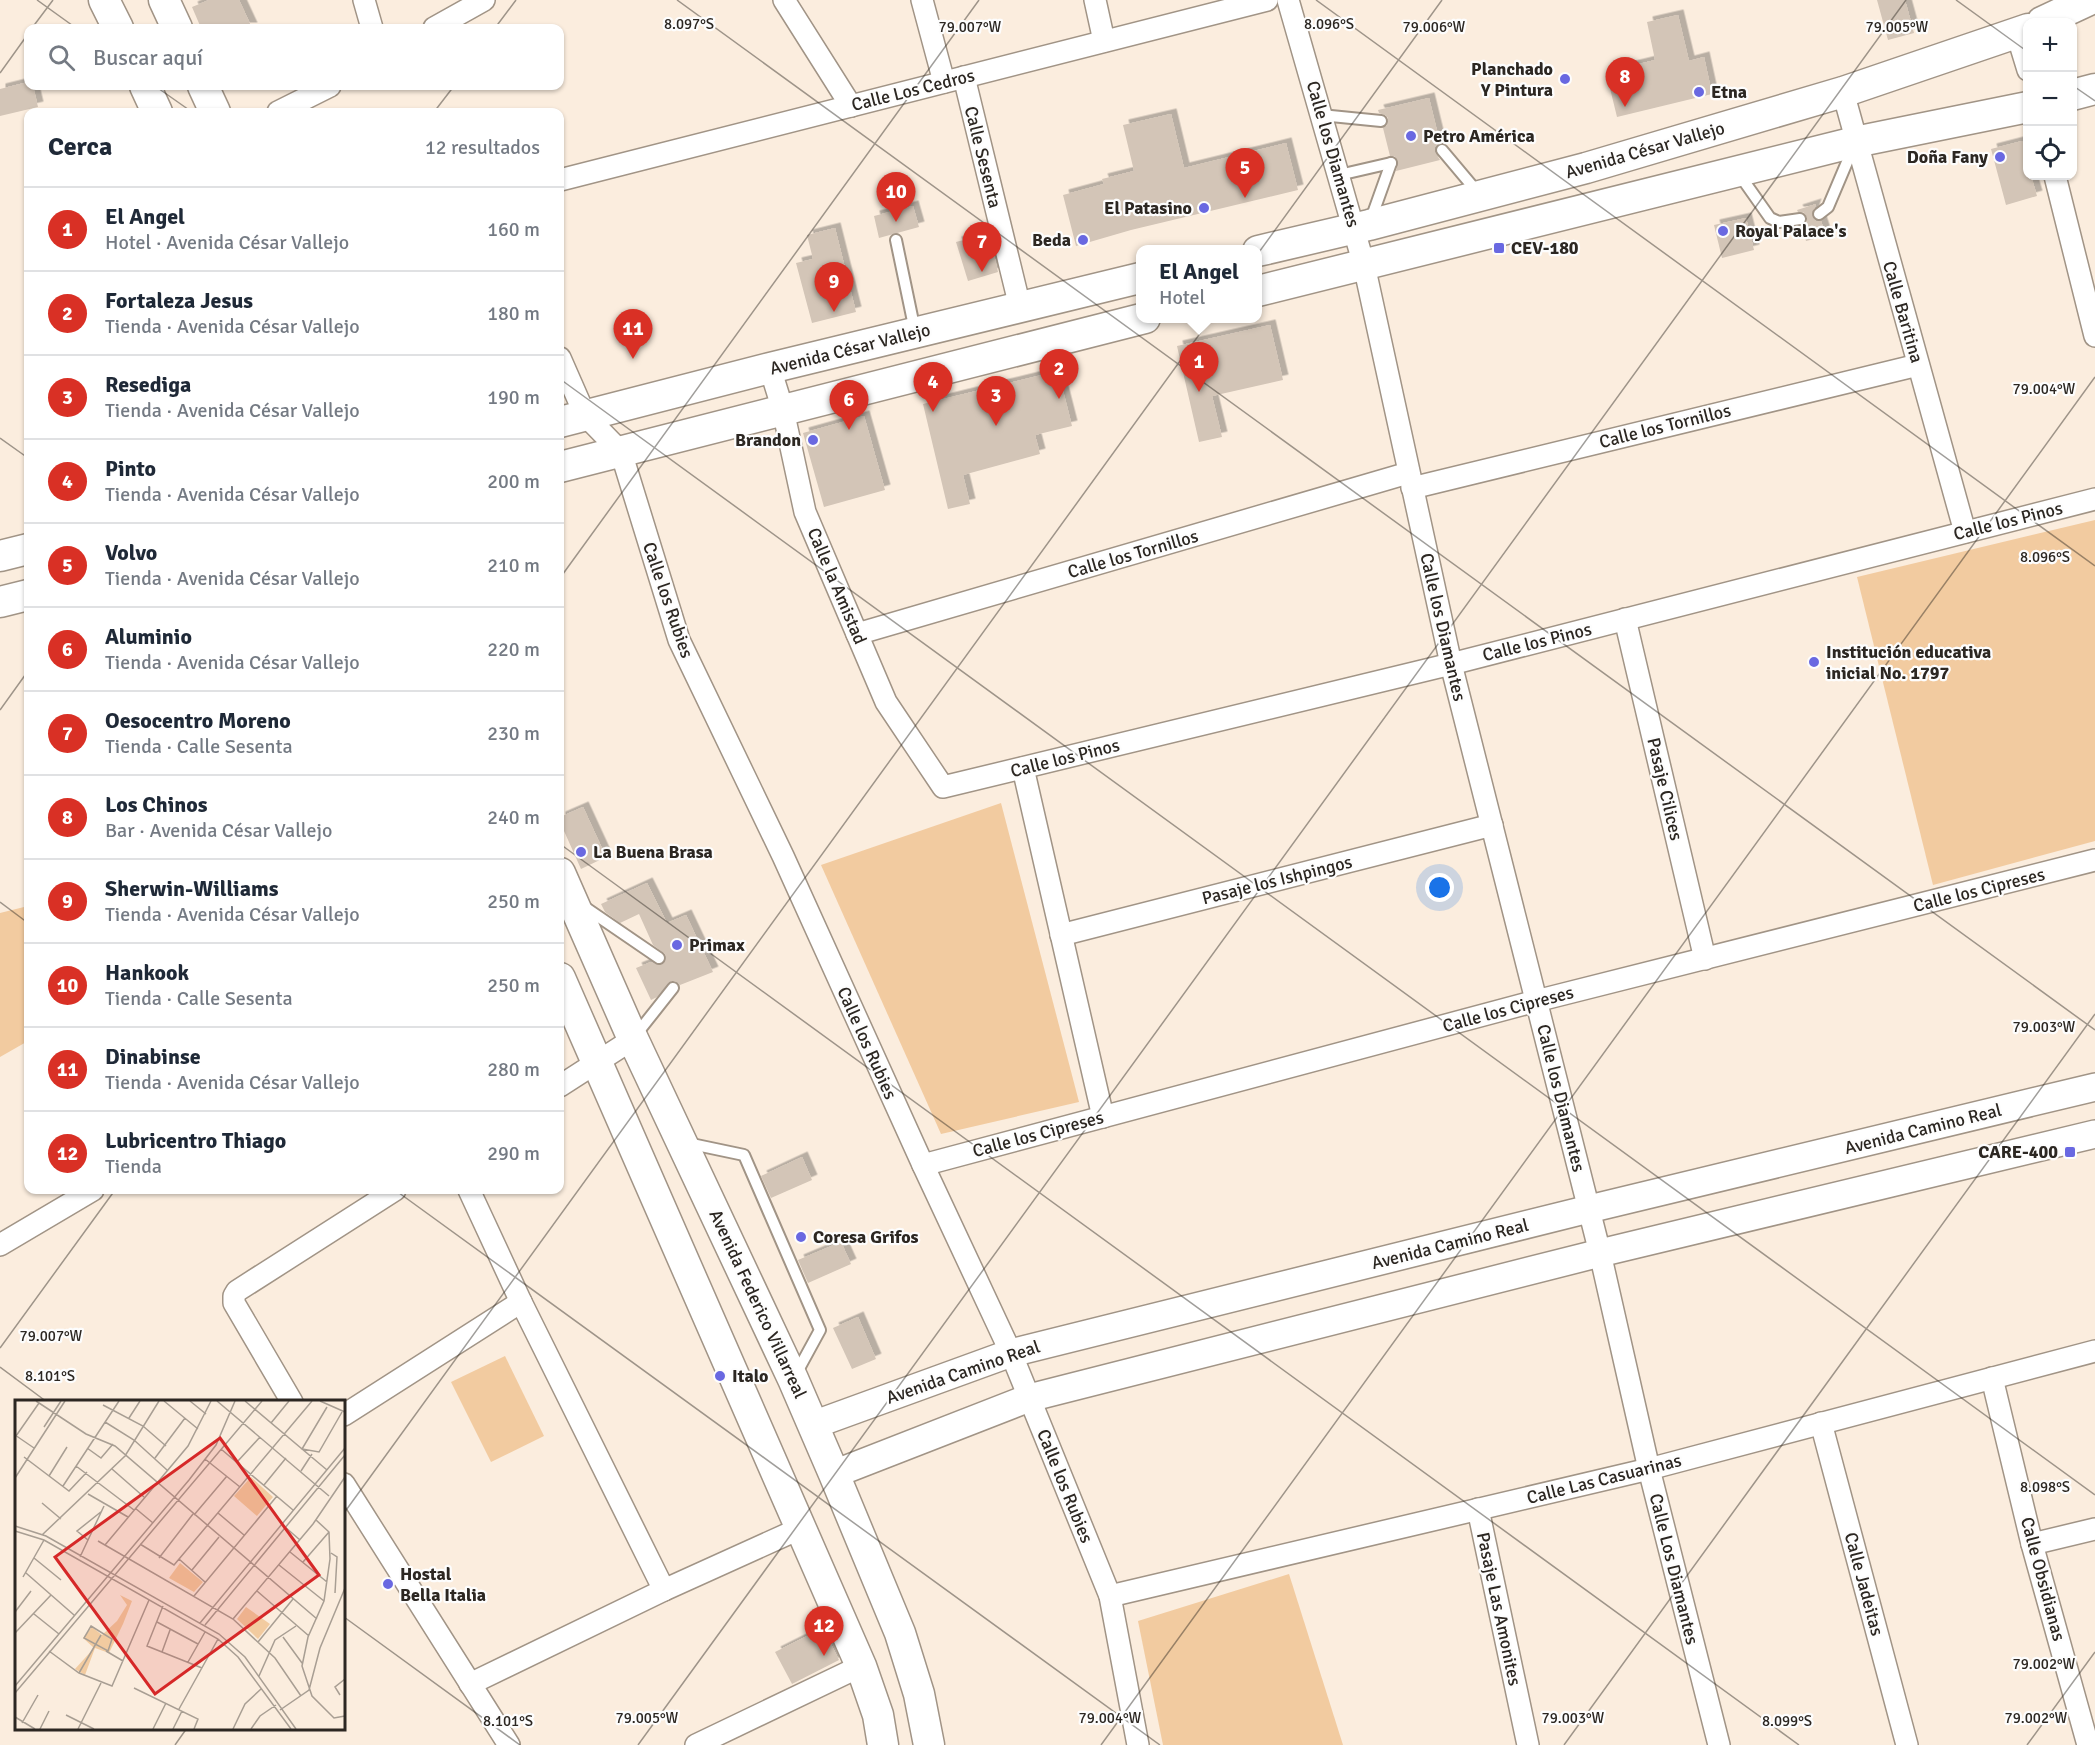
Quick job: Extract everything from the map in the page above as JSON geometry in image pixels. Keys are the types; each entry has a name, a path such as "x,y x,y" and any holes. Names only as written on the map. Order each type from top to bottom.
{"main road":[{"path":"104,0 116,24"},
{"path":"164,0 175,24"},
{"name":"Avenida César Vallejo","path":"2052,18 2089,0"},
{"name":"Avenida César Vallejo","path":"1262,250 1362,227 1586,168 1843,92 2023,31"},
{"path":"2077,94 2095,89"},
{"path":"147,90 156,108"},
{"path":"205,90 213,108"},
{"path":"1262,290 1856,142 2023,108"},
{"name":"Avenida César Vallejo","path":"572,419 1136,279"},
{"path":"1086,291 1095,331"},
{"path":"564,466 1136,320"},
{"path":"915,333 925,375"},
{"path":"0,556 24,550"},
{"path":"0,602 24,596"},
{"name":"Avenida Federico Villarreal","path":"564,894 683,1143 813,1425 900,1633 919,1694 929,1745"},
{"path":"564,987 861,1666 878,1715 883,1745"}],"street":[{"path":"364,0 371,24"},
{"path":"441,24 484,0"},
{"path":"784,0 850,106"},
{"name":"Calle Sesenta","path":"922,0 954,80 1020,307"},
{"path":"1095,0 1104,42"},
{"name":"Calle Los Cedros","path":"564,179 1267,0"},
{"name":"Calle los Diamantes","path":"1288,0 1339,175 1362,227 1364,265 1451,664 1600,1253"},
{"path":"286,108 322,90"},
{"name":"Calle Baritina","path":"1843,92 1965,532"},
{"path":"2056,180 2092,310 2095,336"},
{"name":"Calle los Tornillos","path":"857,634 1410,481 1918,365"},
{"name":"Calle la Amistad","path":"770,368 783,410 805,512 886,702 943,788"},
{"name":"Calle los Rubies","path":"564,378 572,419 621,452 678,640 783,856 1011,1353 1110,1596 1138,1745"},
{"name":"Calle los Pinos","path":"943,788 1451,664 2095,499"},
{"name":"Pasaje Cilices","path":"1625,619 1705,958"},
{"path":"1023,768 1103,1117"},
{"name":"Pasaje los Ishpingos","path":"1061,934 1492,825"},
{"name":"Calle los Cipreses","path":"923,1165 1536,1001 2095,860"},
{"path":"564,1083 633,1039"},
{"name":"Avenida Camino Real","path":"813,1425 1011,1353 1589,1209 2095,1087"},
{"path":"834,1474 1029,1398 1600,1253 2095,1134"},
{"path":"0,1245 86,1194"},
{"path":"291,1400 234,1303 234,1296 237,1291 389,1194"},
{"path":"471,1194 521,1302 664,1590"},
{"name":"Calle Los Diamantes","path":"1600,1253 1649,1468 1719,1745"},
{"path":"345,1414 521,1302"},
{"name":"Calle Las Casuarinas","path":"1110,1596 1649,1468 2095,1351"},
{"name":"Calle Obsidianas","path":"1992,1378 2032,1544 2088,1745"},
{"name":"Calle Jadeitas","path":"1821,1423 1907,1745"},
{"path":"345,1486 509,1745"},
{"name":"Pasaje Las Amonites","path":"1478,1509 1528,1745"},
{"path":"470,1684 664,1590 801,1528"},
{"path":"2032,1544 2095,1529"},
{"path":"696,1745 861,1666"}],"lane":[{"path":"1321,114 1381,121"},
{"path":"1819,214 1828,207 1856,142"},
{"path":"1442,150 1481,196"},
{"path":"1339,175 1391,163 1362,227"},
{"path":"1737,172 1770,218 1779,222 1800,219"},
{"path":"896,240 915,333"},
{"path":"564,893 659,958"},
{"path":"633,1039 673,988"},
{"path":"683,1143 744,1155 820,1330 793,1379"}],"shaded area":[{"path":"2095,520 2095,841 1933,885 1857,577"},
{"path":"1001,803 1079,1102 941,1134 821,865"},
{"path":"24,907 24,1043 0,1057 0,913"},
{"path":"505,1356 544,1436 491,1462 451,1382"},
{"path":"1289,1574 1343,1745 1163,1745 1138,1621"}],"building":[{"path":"209,0 239,0 250,24 199,24 192,7"},
{"path":"1877,0 1905,0 1914,33 1888,40"},
{"path":"1678,15 1689,61 1704,57 1712,94 1617,117 1606,72 1655,60 1647,22"},
{"path":"24,83 24,90 34,90 38,107 24,108 24,110 0,116 0,89"},
{"name":"Petro América","path":"1429,98 1440,143 1435,147 1435,152 1440,160 1396,171 1398,161 1394,156 1390,156 1383,128 1387,125 1388,118 1378,110"},
{"path":"1171,114 1184,168 1286,143 1298,190 1131,230 1076,246 1063,195 1104,184 1102,179 1134,171 1123,125"},
{"path":"2022,141 2023,180 2032,180 2037,196 2006,205 1991,149"},
{"path":"1816,204 1812,216 1816,221 1821,221 1826,236 1806,241 1802,226 1807,222 1807,217 1803,212 1797,210"},
{"path":"913,206 919,227 879,238 874,216"},
{"path":"1746,218 1754,250 1722,258 1714,225"},
{"path":"835,228 856,312 812,323 796,263 813,259 807,235"},
{"path":"989,233 998,272 968,281 956,242"},
{"path":"1270,325 1283,380 1212,396 1222,437 1199,442 1177,346"},
{"path":"1058,371 1072,426 1035,435 1040,454 963,475 970,504 948,509 923,404"},
{"path":"864,416 885,490 824,507 803,433"},
{"path":"583,807 606,857 581,869 564,831 564,815"},
{"name":"Primax","path":"647,883 667,923 686,915 713,972 680,985 675,981 670,981 657,997 651,1000 636,968 651,962 658,965 663,964 666,959 665,954 653,945 639,914 620,923 605,912 601,904"},
{"path":"802,1157 812,1180 771,1198 761,1176"},
{"path":"841,1242 851,1264 808,1283 798,1260"},
{"path":"858,1317 876,1359 852,1369 833,1328"},
{"path":"823,1628 839,1660 792,1684 775,1652"}],"place":[{"name":"Planchado Y Pintura","path":"1565,79"},
{"name":"Etna","path":"1699,92"},
{"name":"Los Chinos","path":"1625,107"},
{"name":"Petro América","path":"1411,136"},
{"name":"Doña Fany","path":"2000,157"},
{"name":"Volvo","path":"1245,198"},
{"name":"El Patasino","path":"1204,208"},
{"name":"Hankook","path":"896,222"},
{"name":"Royal Palace's","path":"1723,231"},
{"name":"Beda","path":"1083,240"},
{"name":"CEV-180","path":"1499,248"},
{"name":"Oesocentro Moreno","path":"982,272"},
{"name":"Sherwin-Williams","path":"834,312"},
{"name":"Dinabinse","path":"633,359"},
{"name":"El Angel","path":"1199,392"},
{"name":"Fortaleza Jesus","path":"1059,399"},
{"name":"Pinto","path":"933,412"},
{"name":"Resediga","path":"996,426"},
{"name":"Aluminio","path":"849,430"},
{"name":"Brandon","path":"813,440"},
{"name":"Institución educativa inicial No. 1797","path":"1814,662"},
{"name":"La Buena Brasa","path":"581,852"},
{"name":"Primax","path":"677,945"},
{"name":"CARE-400","path":"2070,1152"},
{"name":"Coresa Grifos","path":"801,1237"},
{"name":"Italo","path":"720,1376"},
{"name":"Hostal Bella Italia","path":"388,1584"},
{"name":"Lubricentro Thiago","path":"824,1656"}]}
